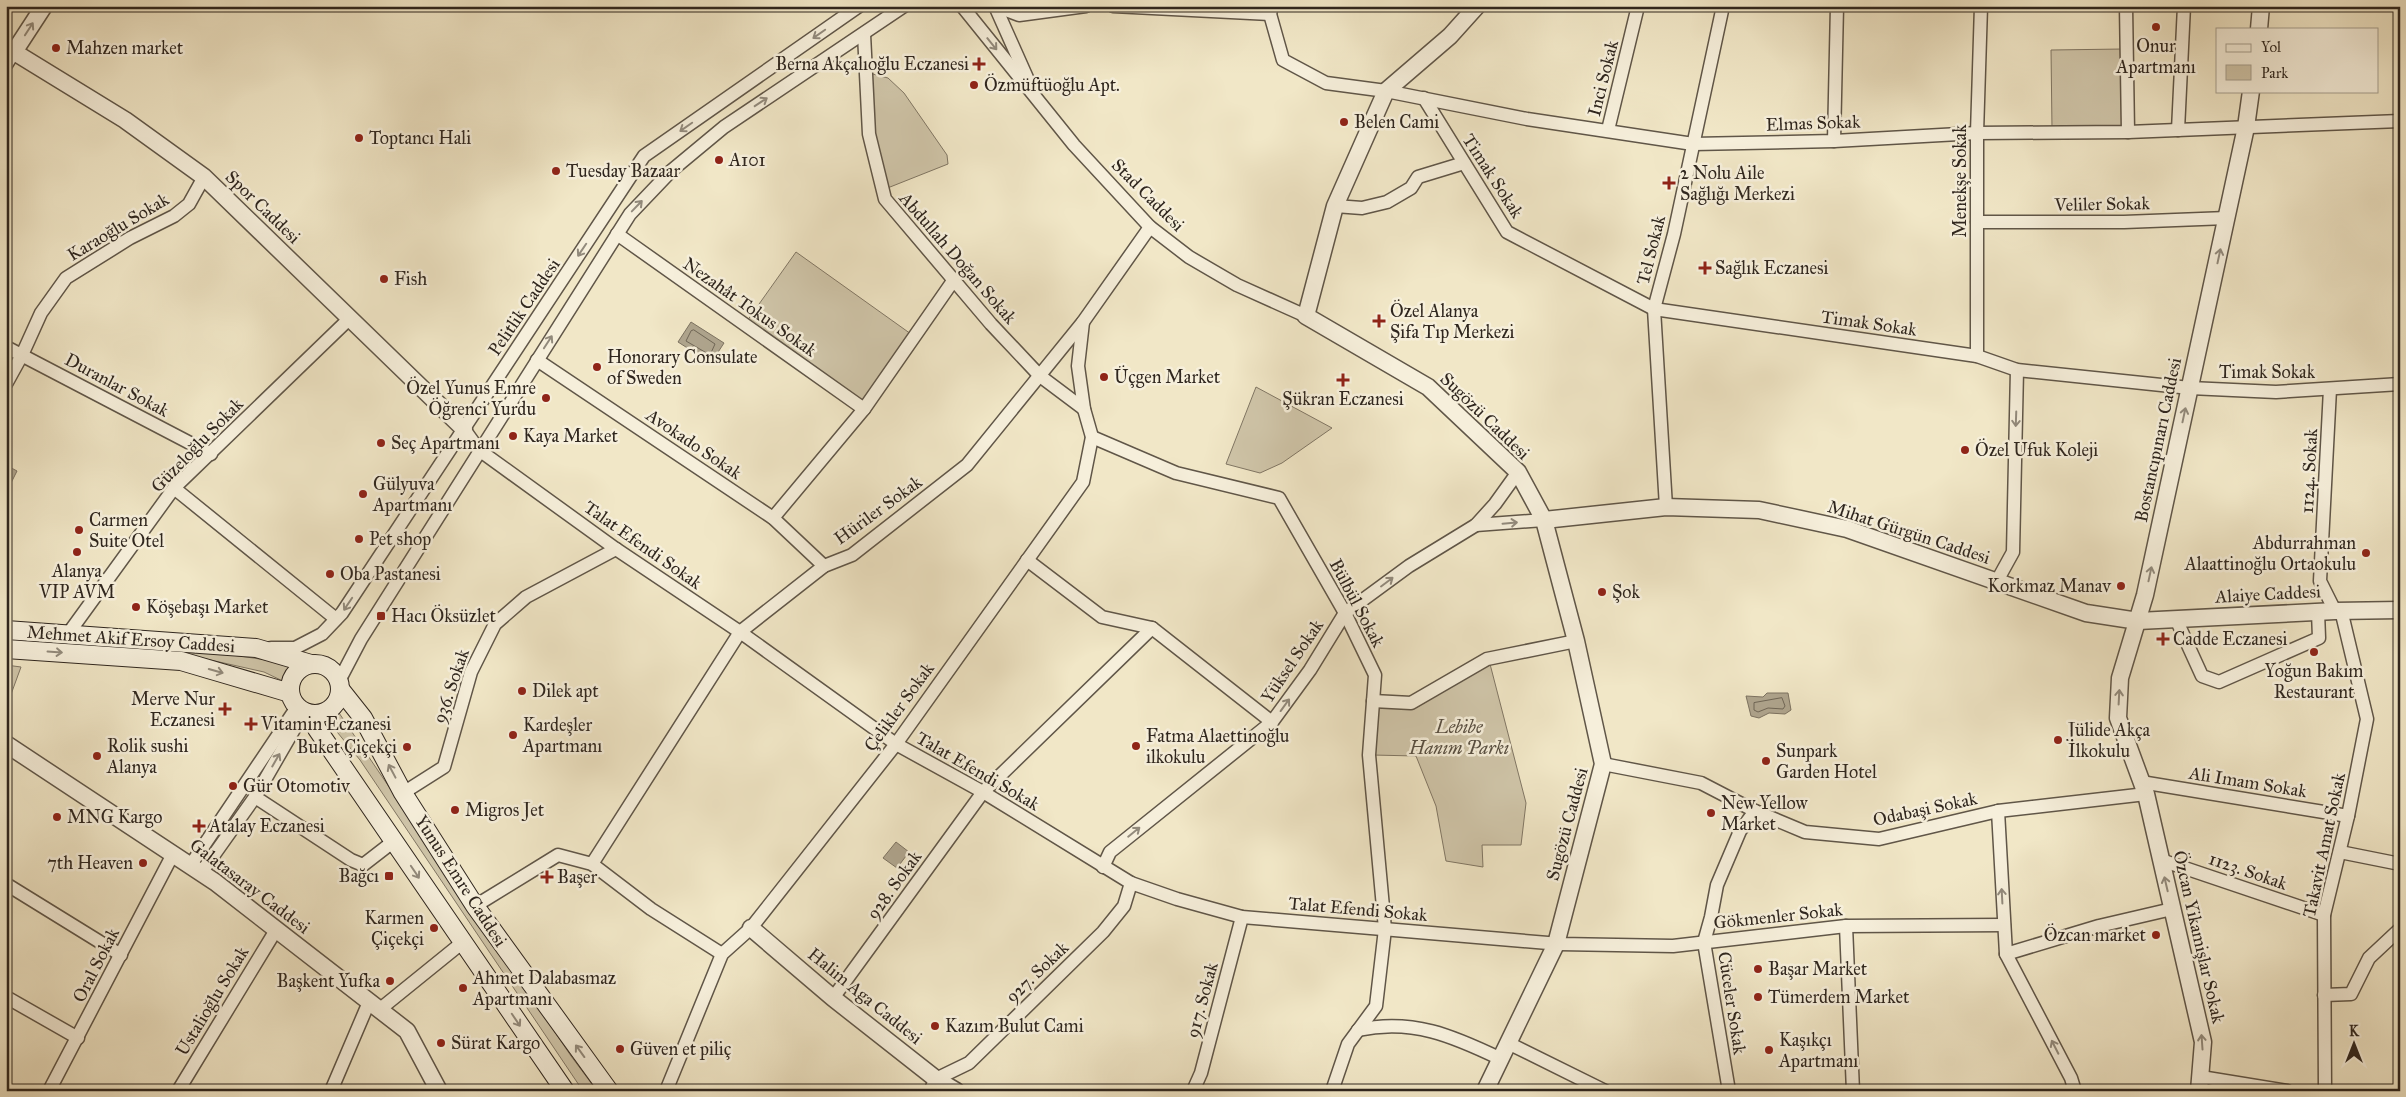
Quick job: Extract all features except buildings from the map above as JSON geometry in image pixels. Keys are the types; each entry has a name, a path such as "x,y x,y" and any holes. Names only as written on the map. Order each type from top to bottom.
{"main road":[{"name":"Mehmet Akif Ersoy Caddesi","path":"6,630 256,648"},
{"path":"256,648 311,664 325,666 336,675 339,685 334,705 320,714 301,706 290,685 297,671 311,664"},
{"name":"Mehmet Akif Ersoy Caddesi","path":"6,649 181,661 301,706"},
{"name":"Yunus Emre Caddesi","path":"339,685 363,718 404,793 475,906 609,1091"},
{"name":"Yunus Emre Caddesi","path":"301,706 565,1091"}],"street":[{"path":"9,55 44,6"},
{"name":"Pelitlik Caddesi","path":"256,648 295,648 322,634 336,619 644,156 859,6"},
{"path":"339,685 361,639 630,214 671,171 724,127 904,6"},
{"name":"Stad Caddesi","path":"962,6 1074,145 1150,227 1190,257 1237,285 1306,316"},
{"path":"995,6 1019,15 1086,6"},
{"name":"Stad Caddesi","path":"995,6 1038,100"},
{"path":"1113,6 1271,10"},
{"path":"1306,316 1335,206 1386,91 1450,36 1477,6"},
{"name":"Inci Sokak","path":"1608,130 1638,6"},
{"name":"Tel Sokak","path":"1666,507 1654,309 1674,234 1723,6"},
{"path":"1834,141 1837,6"},
{"name":"Menekşe Sokak","path":"1977,356 1977,133 1981,6"},
{"path":"2126,6 2128,132"},
{"path":"2178,130 2184,6"},
{"path":"2259,28 2261,6"},
{"name":"Elmas Sokak","path":"1271,10 1283,60 1326,83 1386,91 1527,119 1693,144 1834,141 1977,133 2128,132 2400,121"},
{"name":"Abdullah Doğan Sokak","path":"864,34 869,134 884,199 953,282 1040,376 1084,409"},
{"name":"Spor Caddesi","path":"9,55 125,120 204,177 464,429"},
{"name":"Bostancıpınarı Caddesi","path":"2143,788 2118,718 2120,678 2138,621 2227,218 2246,127 2251,92"},
{"name":"Timak Sokak","path":"1424,98 1507,232 1654,309 1977,356 2017,370 2190,388 2276,392 2400,384"},
{"path":"1335,206 1362,208 1386,202 1411,188 1418,177 1464,162"},
{"name":"Karaoğlu Sokak","path":"6,384 22,355 41,313 66,278 130,238 174,216 189,204 204,177"},
{"name":"Veliler Sokak","path":"1977,222 2124,222 2227,218"},
{"name":"Hüriler Sokak","path":"592,864 740,632 824,566 852,555 967,465 1083,322 1150,227"},
{"name":"Nezahât Tokus Sokak","path":"617,234 864,409"},
{"path":"773,518 864,409 953,282"},
{"name":"Sugözü Caddesi","path":"1306,316 1428,387 1518,472 1544,520 1576,641 1603,764 1556,944 1485,1091"},
{"name":"Güzeloğlu Sokak","path":"68,634 174,488 349,319"},
{"name":"Çelikler Sokak","path":"666,1091 722,954 751,928 896,744 1083,482 1092,437 1084,409 1078,366 1083,322"},
{"name":"Duranlar Sokak","path":"6,347 211,454"},
{"name":"Avokado Sokak","path":"537,360 773,518 824,566"},
{"path":"1997,581 2013,552 2017,370"},
{"name":"1124. Sokak","path":"2330,389 2320,581 2338,610"},
{"name":"Talat Efendi Sokak","path":"464,429 479,450 616,549 740,632 896,744 983,792 1131,883 1242,917 1556,944"},
{"name":"Bülbül Sokak","path":"1092,437 1176,473 1279,498 1345,613 1375,675 1369,755 1385,929 1376,1006 1348,1044 1332,1091"},
{"name":"Yüksel Sokak","path":"1103,867 1110,852 1272,722 1310,670 1345,613 1409,566 1476,525 1495,504 1518,472"},
{"path":"174,488 336,619"},
{"name":"Mihat Gürgün Caddesi","path":"1544,520 1666,507 1759,510 1847,529 2086,613 2138,621"},
{"name":"Yüksel Sokak","path":"1476,525 1544,520"},
{"name":"936. Sokak","path":"404,793 444,767 471,672 495,624 526,597 616,549"},
{"path":"1026,560 1102,617 1152,628 1272,722"},
{"name":"Alaiye Caddesi","path":"2138,621 2338,610 2400,610"},
{"name":"Takavit Amat Sokak","path":"2325,1091 2324,915 2348,816 2367,719 2338,610"},
{"path":"2176,619 2202,676 2219,682 2319,638 2318,612"},
{"name":"928. Sokak","path":"833,998 983,792 1152,628"},
{"path":"1373,702 1412,703 1487,659 1576,641"},
{"path":"196,870 255,797 301,706"},
{"path":"196,870 301,706"},
{"name":"Galatasaray Caddesi","path":"6,744 196,870 407,1031 439,1091"},
{"name":"Odabaşi Sokak","path":"1603,764 1701,783 1755,811 1805,832 1879,839 1998,811 2143,788"},
{"name":"Ali Imam Sokak","path":"2143,788 2348,816"},
{"name":"Özcan Yikamişlar Sokak","path":"2143,788 2203,1042 2200,1084"},
{"path":"255,797 350,860 363,865 394,841"},
{"name":"Cüceler Sokak","path":"1728,1091 1704,942 1712,917 1717,886 1740,830 1755,811"},
{"path":"1998,811 2006,954 2071,1078 2075,1091"},
{"path":"2340,852 2400,864"},
{"name":"Oral Sokak","path":"49,1091 173,854"},
{"path":"475,906 558,855 592,864 650,909 722,954"},
{"name":"1123. Sokak","path":"2161,860 2324,915"},
{"name":"927. Sokak","path":"933,1085 969,1063 1103,932 1124,906 1131,883"},
{"path":"6,884 121,955"},
{"path":"2006,954 2099,926 2172,909"},
{"name":"917. Sokak","path":"1193,1091 1202,1073 1242,917"},
{"name":"Gökmenler Sokak","path":"1556,944 1673,946 1846,926 2004,925"},
{"path":"1846,926 1852,1091"},
{"name":"Halim Aga Caddesi","path":"751,928 933,1085 956,1091"},
{"name":"Ustalioğlu Sokak","path":"178,1091 276,930"},
{"path":"2324,996 2351,994 2369,958 2400,930"},
{"path":"331,1091 374,1006 463,942"},
{"path":"6,997 78,1038"},
{"path":"1358,1030 1380,1025 1406,1025 1447,1035 1500,1059"},
{"path":"1508,1043 1605,1091"},
{"path":"2200,1084 2287,1091"}],"green space":[{"path":"2123,49 2125,128 2052,129 2051,50"},
{"path":"869,73 888,78 904,93 947,155 948,164 885,189 872,133"},
{"path":"796,252 911,334 863,403 747,321"},
{"path":"1256,387 1332,428 1282,463 1260,473 1226,464"},
{"path":"6,636 206,651 293,664 289,684 264,672 206,659 6,643"},
{"name":"Lebibe Hanım Parkı","path":"1490,664 1526,803 1521,845 1482,845 1483,867 1446,861 1436,806 1416,756 1372,755 1377,707 1414,709"},
{"path":"6,665 21,667 6,708"},
{"path":"335,707 571,1056 597,1091 583,1091 360,760 324,716"}],"water":[{"path":"691,322 724,343 711,363 678,342"},
{"path":"6,465 17,471 9,487 6,485"},
{"path":"1767,693 1788,693 1791,710 1785,714 1769,713 1759,718 1751,716 1746,696 1763,697"},
{"path":"896,842 909,852 897,868 883,858"}],"place":[{"name":"Onur Apartmanı","path":"2156,27"},
{"name":"Mahzen market","path":"56,48"},
{"name":"Berna Akçalıoğlu Eczanesi","path":"979,64"},
{"name":"Özmüftüoğlu Apt.","path":"974,85"},
{"name":"Belen Cami","path":"1344,122"},
{"name":"Toptancı Hali","path":"359,138"},
{"name":"A101","path":"719,160"},
{"name":"Tuesday Bazaar","path":"556,171"},
{"name":"2 Nolu Aile Sağlığı Merkezi","path":"1669,183"},
{"name":"Sağlık Eczanesi","path":"1705,268"},
{"name":"Fish","path":"384,279"},
{"name":"Özel Alanya Şifa Tıp Merkezi","path":"1379,321"},
{"name":"Honorary Consulate of Sweden","path":"597,367"},
{"name":"Üçgen Market","path":"1104,377"},
{"name":"Şükran Eczanesi","path":"1343,380"},
{"name":"Özel Yunus Emre Öğrenci Yurdu","path":"546,398"},
{"name":"Kaya Market","path":"513,436"},
{"name":"Seç Apartmanı","path":"381,443"},
{"name":"Özel Ufuk Koleji","path":"1965,450"},
{"name":"Gülyuva Apartmanı","path":"363,494"},
{"name":"Carmen Suite Otel","path":"79,530"},
{"name":"Pet shop","path":"359,539"},
{"name":"Alanya VIP AVM","path":"77,552"},
{"name":"Abdurrahman Alaattinoğlu Ortaokulu","path":"2366,553"},
{"name":"Oba Pastanesi","path":"330,574"},
{"name":"Korkmaz Manav","path":"2121,586"},
{"name":"Şok","path":"1602,592"},
{"name":"Köşebaşı Market","path":"136,607"},
{"name":"Hacı Öksüzlet","path":"381,616"},
{"name":"Cadde Eczanesi","path":"2163,639"},
{"name":"Yoğun Bakım Restaurant","path":"2314,652"},
{"name":"Dilek apt","path":"522,691"},
{"name":"Merve Nur Eczanesi","path":"225,709"},
{"name":"Vitamin Eczanesi","path":"251,724"},
{"name":"Kardeşler Apartmanı","path":"513,735"},
{"name":"Jülide Akça İlkokulu","path":"2058,740"},
{"name":"Fatma Alaettinoğlu ilkokulu","path":"1136,746"},
{"name":"Buket Çiçekçi","path":"407,747"},
{"name":"Rolik sushi Alanya","path":"97,756"},
{"name":"Sunpark Garden Hotel","path":"1766,761"},
{"name":"Gür Otomotiv","path":"233,786"},
{"name":"Migros Jet","path":"455,810"},
{"name":"New Yellow Market","path":"1711,813"},
{"name":"MNG Kargo","path":"57,817"},
{"name":"Atalay Eczanesi","path":"199,826"},
{"name":"7th Heaven","path":"143,863"},
{"name":"Bağcı","path":"389,876"},
{"name":"Başer","path":"547,877"},
{"name":"Karmen Çiçekçi","path":"434,928"},
{"name":"Özcan market","path":"2156,935"},
{"name":"Başar Market","path":"1758,969"},
{"name":"Başkent Yufka","path":"390,981"},
{"name":"Ahmet Dalabasmaz Apartmanı","path":"463,988"},
{"name":"Tümerdem Market","path":"1758,997"},
{"name":"Kazım Bulut Cami","path":"935,1026"},
{"name":"Sürat Kargo","path":"441,1043"},
{"name":"Güven et piliç","path":"620,1049"},
{"name":"Kaşıkçı Apartmanı","path":"1769,1050"}]}
